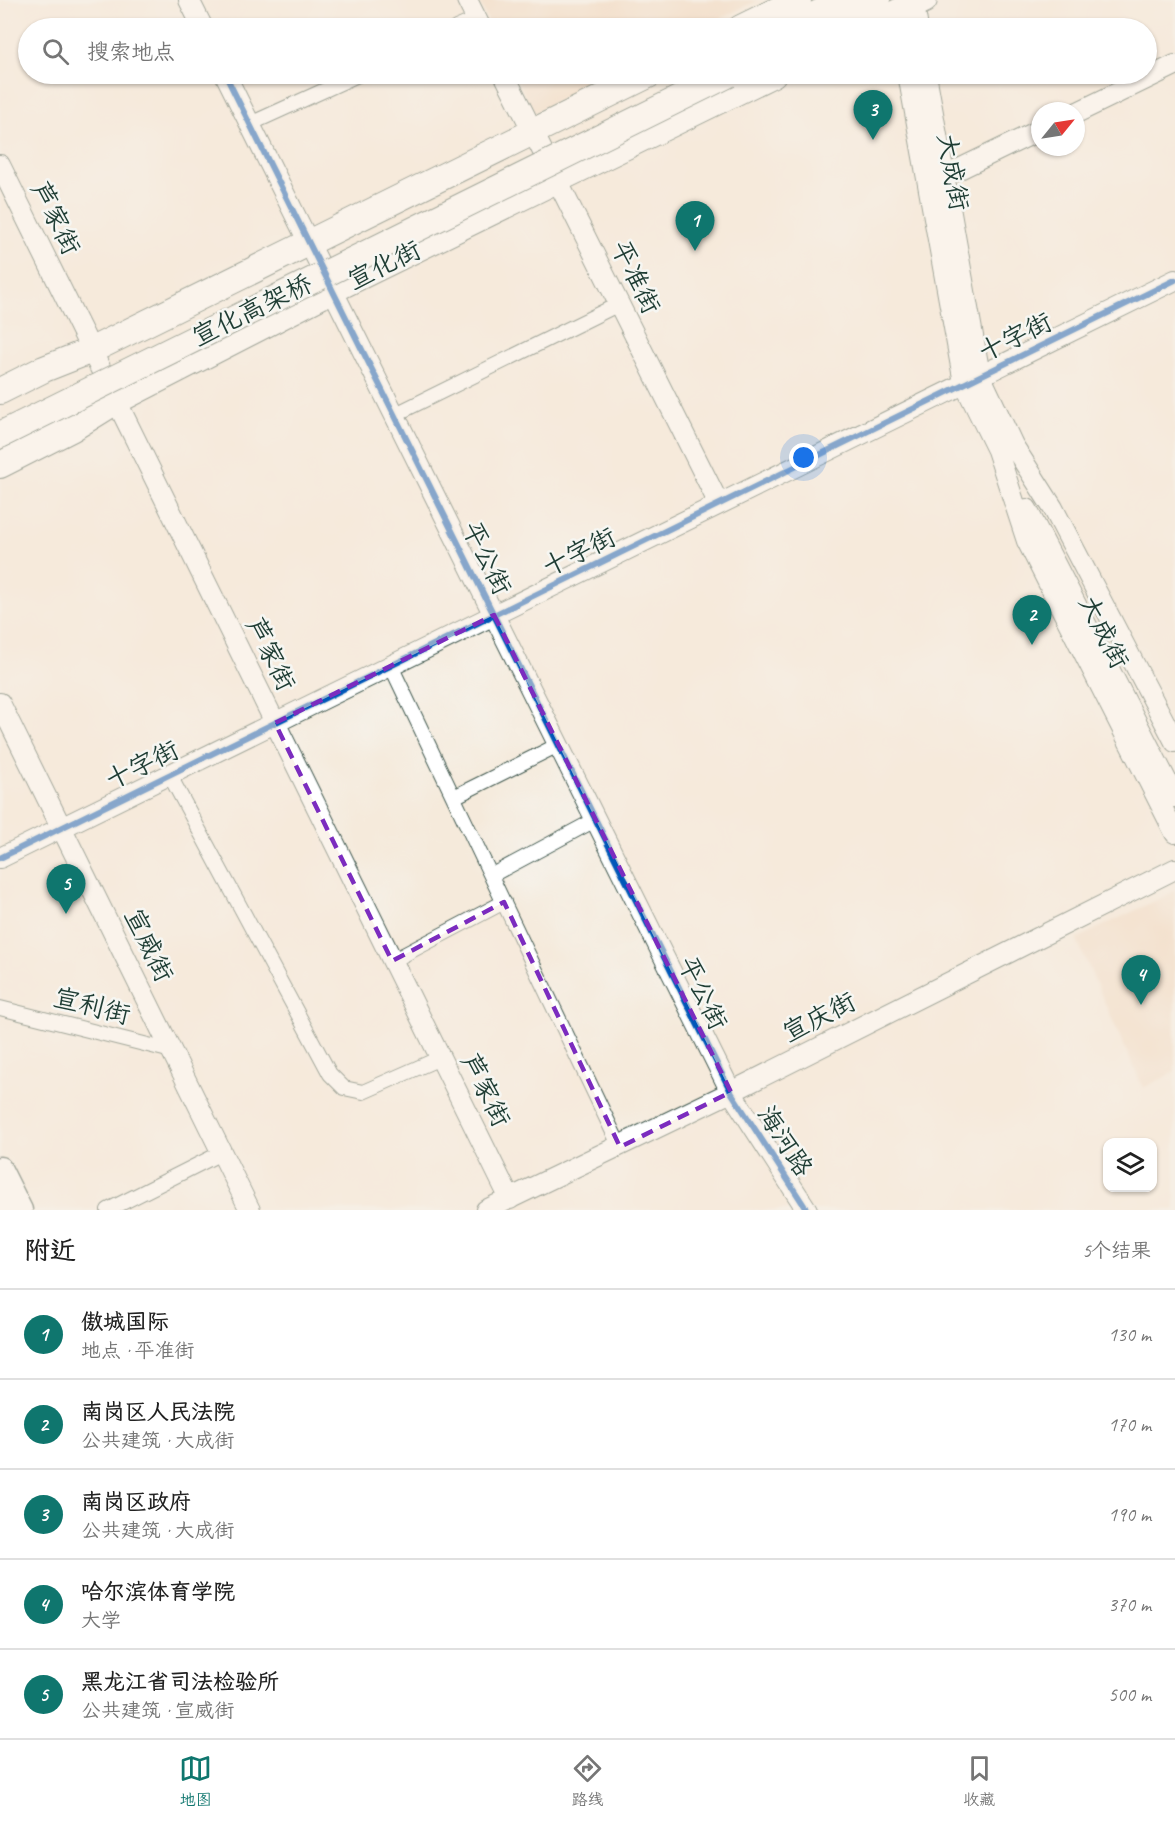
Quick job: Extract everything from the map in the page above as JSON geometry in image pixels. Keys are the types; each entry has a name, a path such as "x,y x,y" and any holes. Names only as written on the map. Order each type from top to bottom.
{"highway":[{"path":"761,18 798,0"},
{"path":"809,18 846,0"},
{"path":"865,18 905,9"},
{"path":"886,18 905,9"},
{"name":"宣化街","path":"0,391 92,350 630,84"},
{"name":"宣化高架桥","path":"0,419 677,84"},
{"name":"宣化高架桥","path":"0,435 709,84"},
{"name":"宣化街","path":"0,465 71,429 116,401 332,290 753,84"},
{"path":"0,404 48,378 92,350"},
{"path":"0,451 66,420 116,401"},
{"path":"0,1198 6,1210"}],"main road":[{"path":"0,1168 21,1210"}],"street":[{"path":"189,0 198,18"},
{"path":"467,0 476,18"},
{"path":"1157,74 1175,65"},
{"name":"平公街","path":"230,84 730,1092"},
{"path":"250,124 338,84"},
{"name":"平准街","path":"509,84 719,504"},
{"name":"大成街","path":"910,84 972,379 1175,797"},
{"name":"大成街","path":"928,84 945,176 972,379"},
{"path":"1085,109 1136,84"},
{"path":"945,176 1031,134"},
{"name":"芦家街","path":"0,165 510,1199"},
{"name":"十字街","path":"0,858 1175,280"},
{"path":"394,415 619,304"},
{"name":"大成街","path":"1005,447 1053,508 1175,742"},
{"name":"大成街","path":"1005,447 1175,770"},
{"name":"大成街","path":"1005,447 1027,541 1175,833"},
{"path":"391,666 620,1147"},
{"name":"宣威街","path":"0,703 250,1210"},
{"path":"454,798 558,745"},
{"path":"169,774 330,1074 344,1088 363,1092 440,1058"},
{"path":"492,875 595,820"},
{"name":"宣庆街","path":"486,1210 620,1147 1175,869"},
{"path":"392,961 504,902"},
{"name":"宣利街","path":"0,1008 172,1051"},
{"name":"海河路","path":"730,1092 807,1210"},
{"path":"108,1210 222,1153"}],"highlighted area":[{"path":"494,615 731,1092 620,1147 504,902 392,961 275,723"}],"shaded area":[{"path":"478,0 758,0 722,18 487,18"},
{"path":"519,84 592,84 534,113"},
{"path":"1175,891 1175,1072 1143,1088 1076,939"}],"cycle path":[{"path":"230,84 731,1092 807,1210"},
{"path":"0,858 1175,280"}],"place":[{"name":"南岗区政府","path":"873,140"},
{"name":"傲城国际","path":"695,251"},
{"name":"南岗区人民法院","path":"1032,645"},
{"name":"黑龙江省司法检验所","path":"66,914"},
{"name":"哈尔滨体育学院","path":"1141,1005"}]}
